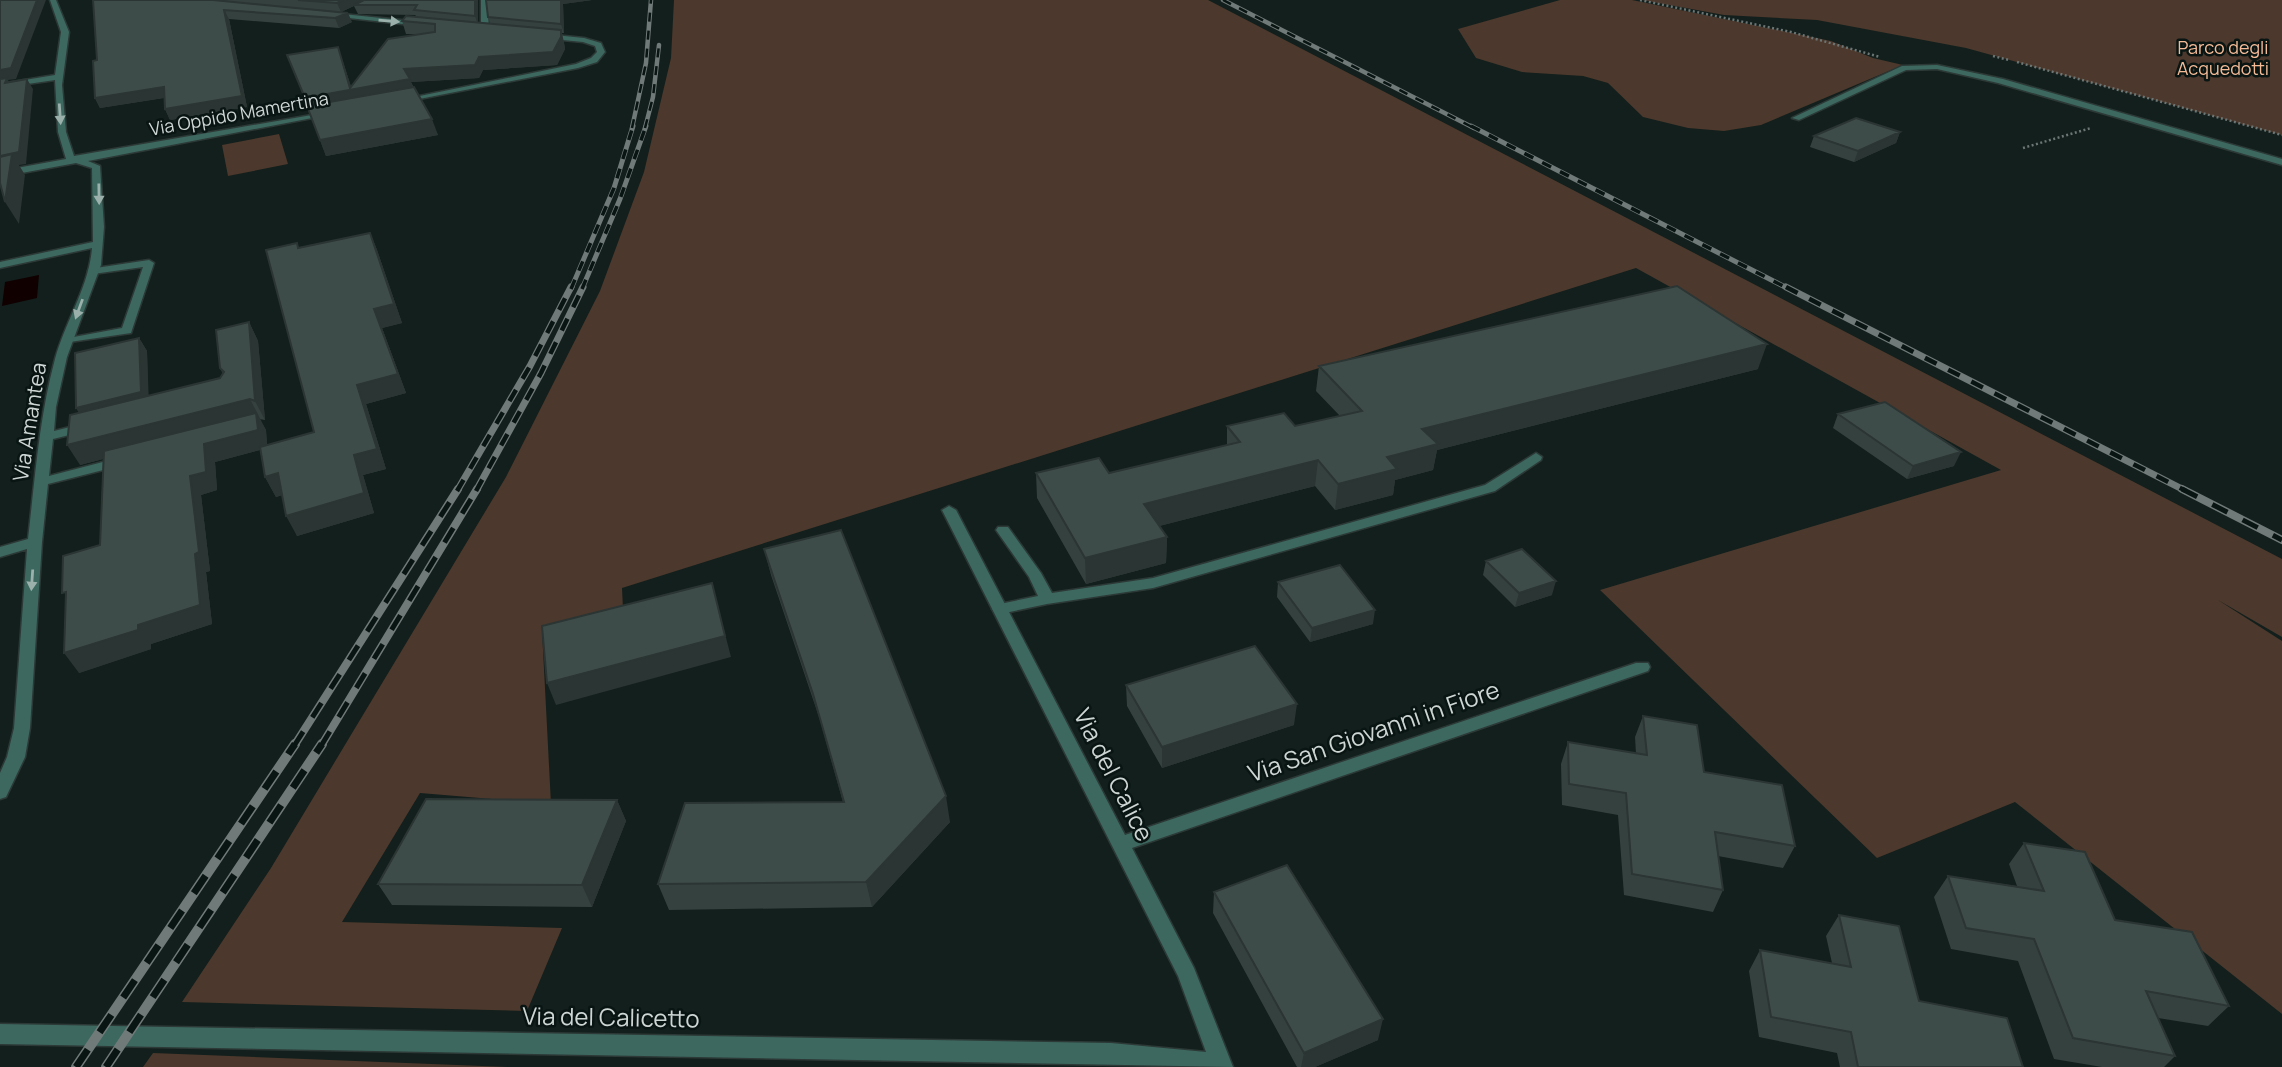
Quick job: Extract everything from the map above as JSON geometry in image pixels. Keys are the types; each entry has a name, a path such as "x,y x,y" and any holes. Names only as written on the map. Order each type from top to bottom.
{"street":[{"name":"Via Amantea","path":"0,792 21,735 35,542 55,379 93,271 98,244 96,166 68,156 63,139 58,77 65,32 53,0"},
{"path":"484,0 485,30"},
{"path":"341,16 353,11"},
{"path":"328,15 432,25"},
{"path":"472,29 498,31"},
{"path":"399,101 579,66 597,58 601,50 591,42 538,35"},
{"path":"1796,118 1905,68 1919,66 1959,70 2282,162"},
{"path":"0,86 58,77"},
{"name":"Via Oppido Mamertina","path":"0,174 346,110"},
{"path":"0,265 98,244"},
{"path":"67,341 127,331 149,263 93,271"},
{"path":"47,437 98,424"},
{"path":"1000,609 1153,583 1490,488 1536,457"},
{"path":"42,482 132,459"},
{"name":"Via del Calice","path":"949,510 1187,974 1221,1065"},
{"path":"1003,530 1036,576 1048,599"},
{"path":"0,551 35,542"},
{"name":"Via San Giovanni in Fiore","path":"1121,844 1642,667"},
{"name":"Via del Calicetto","path":"0,1034 1111,1053 1221,1065"}],"path":[{"path":"1640,0 1839,42 1891,61 1919,66"},
{"path":"1993,56 2282,135"},
{"path":"2023,148 2098,127"}],"green space":[{"path":"674,0 1208,0 2282,559 2282,637 2218,600 2282,641 2282,1014 2015,802 1877,858 1600,590 2001,470 1636,268 622,588 623,609 542,630 551,804 420,793 342,922 562,928 527,1011 182,1002 271,868 506,477 600,291 644,172 671,58"},
{"path":"1560,0 1632,0 1831,41 1873,58 1903,65 1761,125 1724,131 1688,128 1643,117 1608,83 1583,76 1522,72 1476,58 1458,29"},
{"name":"Parco degli Acquedotti","path":"1642,0 2282,0 2282,135 1966,48 1817,20 1724,15"},
{"path":"279,134 288,164 228,176 222,145"},
{"path":"153,1053 508,1067 143,1067"}],"shaded area":[{"path":"39,275 37,298 2,306 5,282"}],"building":[{"path":"0,0 37,0 11,68 0,70"},
{"path":"93,0 213,0 348,13 335,18 224,10 242,96 165,109 164,87 95,98 93,61 97,60"},
{"path":"298,0 343,0 337,3"},
{"path":"364,0 475,0 475,16 414,10 417,5 354,5"},
{"path":"486,0 561,0 561,24 488,17"},
{"path":"406,16 561,30 561,37 553,52 479,57 475,65 404,69 410,79 305,98 287,55 338,47 350,88 388,39 435,32 435,24 402,21"},
{"path":"7,78 5,83 27,79 19,152 0,156 0,79"},
{"path":"414,87 432,119 320,140 307,106"},
{"path":"1856,118 1900,132 1858,151 1814,136"},
{"path":"12,154 5,202 0,183 0,157"},
{"path":"370,233 394,304 374,309 398,374 357,385 377,449 354,455 364,493 286,516 278,473 265,477 260,447 314,432 266,250 297,243 298,248"},
{"path":"1677,286 1767,344 1422,429 1438,444 1387,457 1397,469 1338,484 1318,460 1144,504 1167,537 1085,558 1036,473 1099,458 1109,473 1240,442 1227,426 1284,413 1295,426 1362,411 1319,366"},
{"path":"249,322 255,401 250,399 67,445 70,415 220,378 224,372 220,368 216,330"},
{"path":"139,338 141,392 76,408 75,353"},
{"path":"1885,402 1961,452 1913,466 1838,414"},
{"path":"256,413 258,430 204,444 206,472 190,476 199,552 195,554 200,605 138,625 138,630 64,653 66,592 62,593 63,556 100,545 104,451"},
{"path":"841,530 946,796 866,882 658,884 685,803 844,802 813,694 764,549"},
{"path":"1522,549 1556,581 1519,593 1486,561"},
{"path":"1340,565 1375,610 1312,628 1278,582"},
{"path":"712,583 725,636 547,683 542,626"},
{"path":"1255,646 1297,704 1162,747 1126,685"},
{"path":"1643,716 1697,725 1704,772 1782,785 1795,846 1715,832 1723,890 1632,874 1626,793 1569,784 1568,742 1647,755"},
{"path":"426,799 617,800 582,885 378,884"},
{"path":"2024,843 2085,852 2115,920 2192,932 2229,1006 2146,991 2175,1056 2073,1038 2034,939 1966,928 1948,876 2044,891"},
{"path":"1287,865 1383,1019 1304,1053 1214,892"},
{"path":"1839,915 1899,926 1919,1001 2007,1018 2023,1067 1858,1067 1851,1032 1771,1017 1760,950 1851,967"}],"railway":[{"path":"632,128 646,63 651,0"},
{"path":"1223,0 1474,128"},
{"path":"645,128 653,97 659,45"},
{"path":"571,289 614,188 633,126"},
{"path":"582,289 620,199 646,126"},
{"path":"1471,126 1789,289"},
{"path":"457,491 530,366 571,287"},
{"path":"476,491 541,373 583,287"},
{"path":"1786,287 2186,491"},
{"path":"294,746 458,489"},
{"path":"321,746 477,489"},
{"path":"2182,489 2282,540"},
{"path":"76,1067 295,744"},
{"path":"106,1067 322,744"}]}
